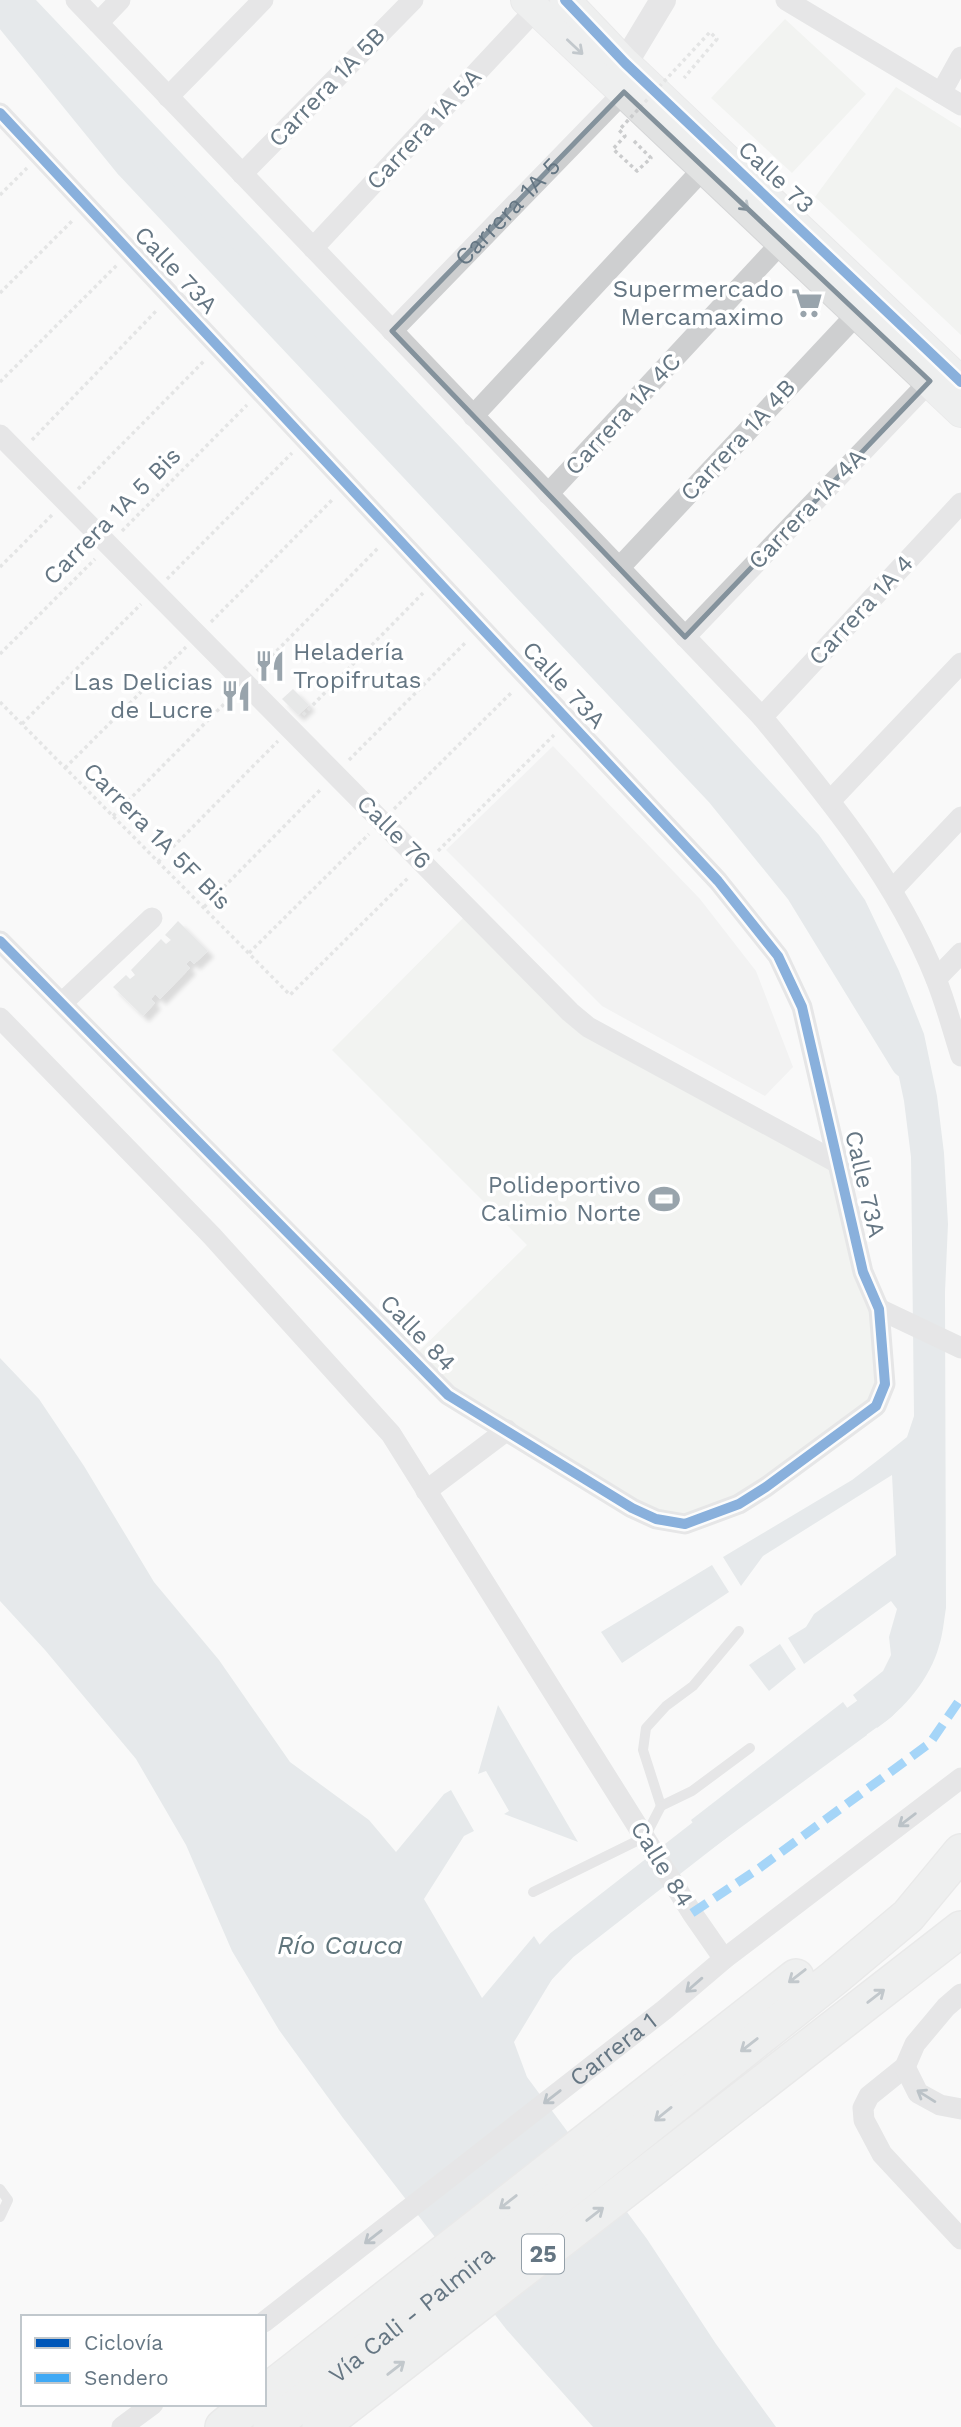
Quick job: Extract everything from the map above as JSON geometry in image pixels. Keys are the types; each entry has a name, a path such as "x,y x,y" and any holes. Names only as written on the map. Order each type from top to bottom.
{"highway":[{"path":"706,2063 920,1878 961,1837"},
{"path":"706,2063 834,1978 908,1916 961,1852"},
{"name":"Vía Cali - Palmira","path":"271,2427 321,2398 744,2099 961,1930"},
{"name":"Vía Cali - Palmira","path":"321,2398 706,2063"},
{"name":"25","path":"266,2394 321,2398"},
{"path":"223,2427 249,2406"}],"main road":[{"name":"Calle 73","path":"565,0 624,78 704,168 961,412"},
{"name":"Calle 73","path":"531,5 624,78 961,382"}],"street":[{"path":"76,0 762,717 831,800 892,890 936,979 961,1056"},
{"path":"98,23 120,0"},
{"path":"168,97 263,0"},
{"name":"Carrera 1A 5B","path":"242,174 413,0"},
{"name":"Carrera 1A 5","path":"392,331 624,78 663,0"},
{"path":"786,0 961,105"},
{"name":"Carrera 1A 5A","path":"313,248 531,5"},
{"path":"941,93 961,57"},
{"name":"Calle 73A","path":"0,113 685,845 743,910 778,956 802,1007 863,1272 869,1292 879,1310 885,1384 880,1397"},
{"path":"473,416 704,168"},
{"name":"Carrera 1A 4C","path":"548,494 783,241"},
{"name":"Carrera 1A 4B","path":"619,568 858,313"},
{"name":"Carrera 1A 4A","path":"685,637 929,382"},
{"name":"Calle 76","path":"0,435 570,1012 588,1027 838,1163"},
{"name":"Carrera 1A 4","path":"762,717 961,503"},
{"path":"831,800 961,663"},
{"path":"892,890 961,817"},
{"path":"62,1003 152,918"},
{"name":"Calle 84","path":"0,941 449,1395 632,1508 656,1519 685,1524 739,1504 876,1406 880,1397"},
{"path":"936,979 961,953"},
{"name":"Calle 84","path":"0,1018 230,1255 391,1434 724,1959"},
{"path":"879,1310 959,1347"},
{"path":"426,1490 507,1430"},
{"name":"Carrera 1","path":"266,2320 664,2010 724,1959 961,1778"},
{"path":"961,1994 946,2007 915,2045 905,2067 869,2096 863,2108 864,2120 881,2154 961,2239"},
{"path":"905,2067 918,2093 940,2105 961,2109"},
{"path":"122,2427 150,2406"}],"lane":[{"path":"661,1806 643,1750 646,1728 666,1706 693,1686 739,1631"},
{"path":"534,1892 645,1837 661,1806 692,1791 750,1748"},
{"path":"0,2189 8,2200 0,2217"}],"path":[{"path":"634,141 651,158 637,171 613,149 625,136 619,130 710,32 718,39 684,78"},
{"path":"0,195 29,166"},
{"path":"0,293 76,218"},
{"path":"0,382 118,264"},
{"path":"19,454 160,308"},
{"path":"0,567 207,359"},
{"path":"425,863 556,734"}],"highlighted area":[{"path":"624,92 930,381 685,637 392,331"}],"shaded area":[{"path":"785,19 866,94 792,173 711,98"},
{"path":"896,87 961,128 961,335 815,197"},
{"path":"553,746 700,899 756,971 793,1067 765,1096 602,1006 446,850"},
{"name":"Polideportivo Calimio Norte","path":"471,910 570,1012 838,1163 869,1292 880,1397 739,1504 656,1519 449,1395 413,1357 527,1245 332,1050"}],"water":[{"path":"0,0 36,0 460,447 697,702 819,835 865,900 899,971 924,1034 937,1096 948,1224 945,1292 946,1608 935,1658 923,1681 897,1712 877,1728 853,1695 883,1671 891,1655 889,1637 897,1609 891,1601 804,1664 788,1638 806,1627 814,1614 896,1555 892,1475 763,1556 741,1586 723,1557 852,1480 907,1437 914,1416 911,1157 904,1101 892,1044 868,984 836,917 793,856 435,470 0,11"},
{"name":"Río Cauca","path":"0,1358 39,1399 84,1466 154,1582 219,1660 290,1762 369,1820 396,1852 444,1794 451,1790 474,1831 464,1836 424,1899 482,1998 534,1936 557,1971 514,2042 527,2077 647,2239 716,2344 776,2427 593,2427 506,2329 343,2118 279,2030 232,1951 186,1845 136,1759 45,1650 0,1601"},
{"path":"712,1565 729,1592 622,1663 601,1632"},
{"path":"780,1644 796,1669 769,1691 749,1665"},
{"path":"843,1702 867,1735 710,1850 691,1820"},
{"path":"498,1705 578,1842 504,1814 509,1811 486,1771 478,1774"}],"building":[{"path":"293,689 309,705 298,715 282,699"},
{"path":"178,921 208,951 194,964 190,960 186,964 190,968 160,999 155,994 151,999 155,1003 143,1016 113,987 126,975 130,979 135,975 131,970 161,939 166,944 171,940 165,935"}],"waterway":[{"path":"0,3 131,164 722,792 801,889 907,1062"},
{"path":"821,1747 881,1704 898,1684"},
{"path":"519,1990 562,1945 738,1808"}],"marked path":[{"path":"692,1913 758,1869 930,1743 961,1698"}],"cycle path":[{"path":"565,0 625,63 961,382"},
{"path":"0,113 718,881 778,956 802,1007 863,1272 879,1309 885,1384 876,1406 739,1504 685,1524 656,1519 632,1508 448,1395 0,941"}],"place":[{"name":"Supermercado Mercamaximo","path":"807,303"},
{"name":"Heladería Tropifrutas","path":"270,666"},
{"name":"Las Delicias de Lucre","path":"236,696"},
{"name":"Polideportivo Calimio Norte","path":"664,1199"}]}
